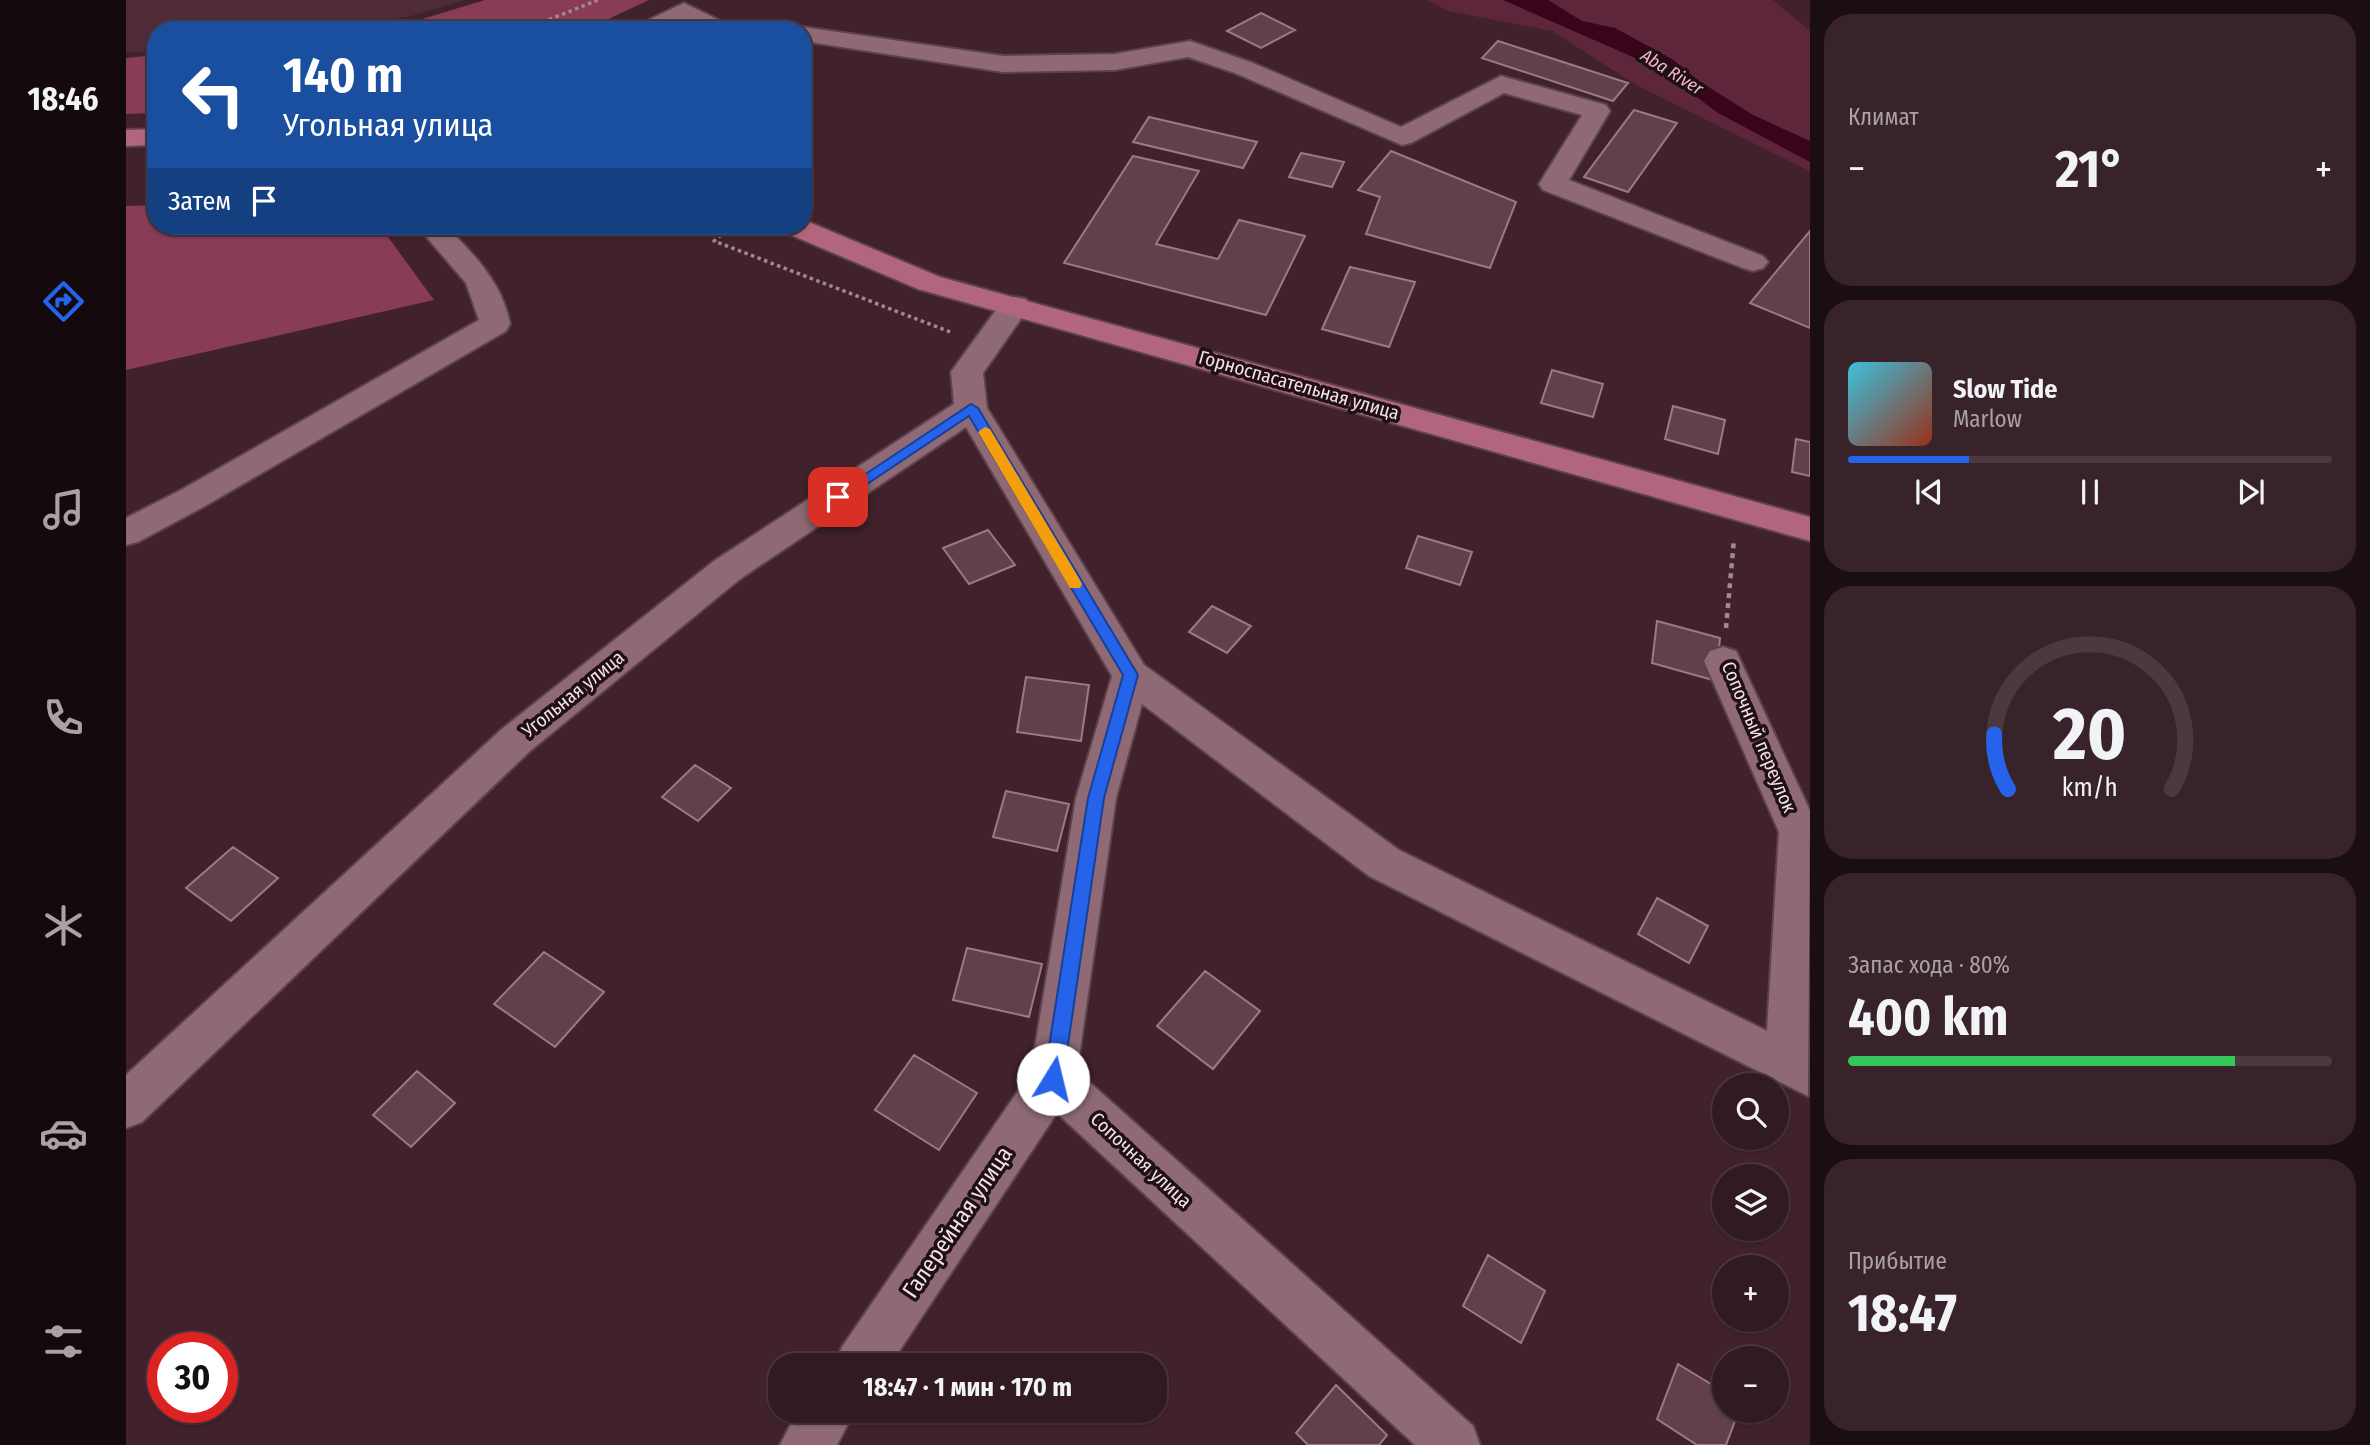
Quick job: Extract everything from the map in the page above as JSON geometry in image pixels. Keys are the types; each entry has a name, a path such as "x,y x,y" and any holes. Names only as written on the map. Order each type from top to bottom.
{"main road":[{"path":"126,138 147,137"},
{"name":"Горноспасательная улица","path":"812,234 929,283 1810,529"}],"street":[{"path":"664,21 684,10 704,21"},
{"path":"812,35 1003,64 1115,62 1190,49 1244,68 1402,137 1501,83 1597,111 1553,184 1753,262"},
{"path":"126,533 495,324 493,305 479,276 440,235"},
{"path":"1015,306 967,372 971,408 1130,675 1384,863 1799,1070"},
{"name":"Угольная улица","path":"126,1106 516,740 727,570 971,408"},
{"name":"Сопочный переулок","path":"1723,661 1799,832 1799,1070"},
{"path":"1053,1079 1096,798 1130,675"},
{"name":"Галерейная улица","path":"868,1353 1053,1079"},
{"name":"Сопочная улица","path":"1053,1079 1454,1445"},
{"path":"806,1445 820,1423"}],"path":[{"path":"546,21 598,0"},
{"path":"721,235 714,241 986,346"},
{"name":"Сопочный переулок","path":"1723,661 1737,510"}],"shaded area":[{"path":"126,0 464,0 411,16 375,21 147,21 147,51 126,53"},
{"path":"485,0 649,0 604,21 416,21"},
{"path":"1427,0 1773,0 1810,31 1810,171 1638,86 1552,31 1448,11"},
{"path":"147,56 147,113 126,114 126,58"},
{"path":"147,205 147,235 387,235 434,300 126,370 126,206"}],"water":[{"name":"Aba River","path":"1503,0 1548,0 1582,21 1615,28 1672,59 1699,81 1753,115 1810,141 1810,162 1718,113 1658,68"}],"building":[{"path":"1261,13 1295,30 1261,48 1227,31"},
{"path":"1498,41 1628,83 1613,101 1482,58"},
{"path":"1634,110 1677,123 1628,192 1584,177"},
{"path":"1149,117 1257,142 1243,168 1133,142"},
{"path":"1391,151 1516,202 1490,268 1366,234 1380,197 1358,190"},
{"path":"1301,153 1344,162 1332,187 1289,177"},
{"path":"1133,156 1199,171 1156,244 1218,259 1239,220 1305,236 1266,315 1064,263"},
{"path":"1810,231 1810,328 1750,303"},
{"path":"1350,267 1415,282 1389,347 1322,329"},
{"path":"1552,370 1603,384 1593,417 1541,403"},
{"path":"1673,406 1725,420 1718,454 1665,439"},
{"path":"1796,439 1810,442 1810,476 1792,472"},
{"path":"988,530 1015,565 969,584 943,548"},
{"path":"1418,536 1472,552 1460,585 1406,568"},
{"path":"1212,606 1251,626 1227,653 1189,632"},
{"path":"1657,621 1720,638 1716,681 1652,663"},
{"path":"1026,677 1089,685 1081,741 1017,732"},
{"path":"695,765 731,788 698,821 662,797"},
{"path":"1006,791 1069,804 1057,851 993,837"},
{"path":"233,847 278,878 231,921 186,888"},
{"path":"1657,898 1708,926 1689,963 1638,934"},
{"path":"967,948 1042,964 1029,1017 953,1000"},
{"path":"544,952 604,992 555,1047 494,1004"},
{"path":"1205,971 1260,1011 1213,1069 1157,1026"},
{"path":"914,1055 977,1093 939,1150 875,1110"},
{"path":"417,1071 455,1103 411,1147 373,1115"},
{"path":"1488,1255 1545,1291 1521,1343 1463,1306"},
{"path":"1678,1364 1712,1385 1712,1423 1734,1423 1726,1445 1697,1445 1657,1419"},
{"path":"1336,1385 1387,1435 1379,1445 1308,1445 1296,1433"}],"slow traffic":[{"path":"985,432 1075,584"}],"route":[{"path":"838,497 971,408 1130,675 1096,798 1053,1079"}]}
